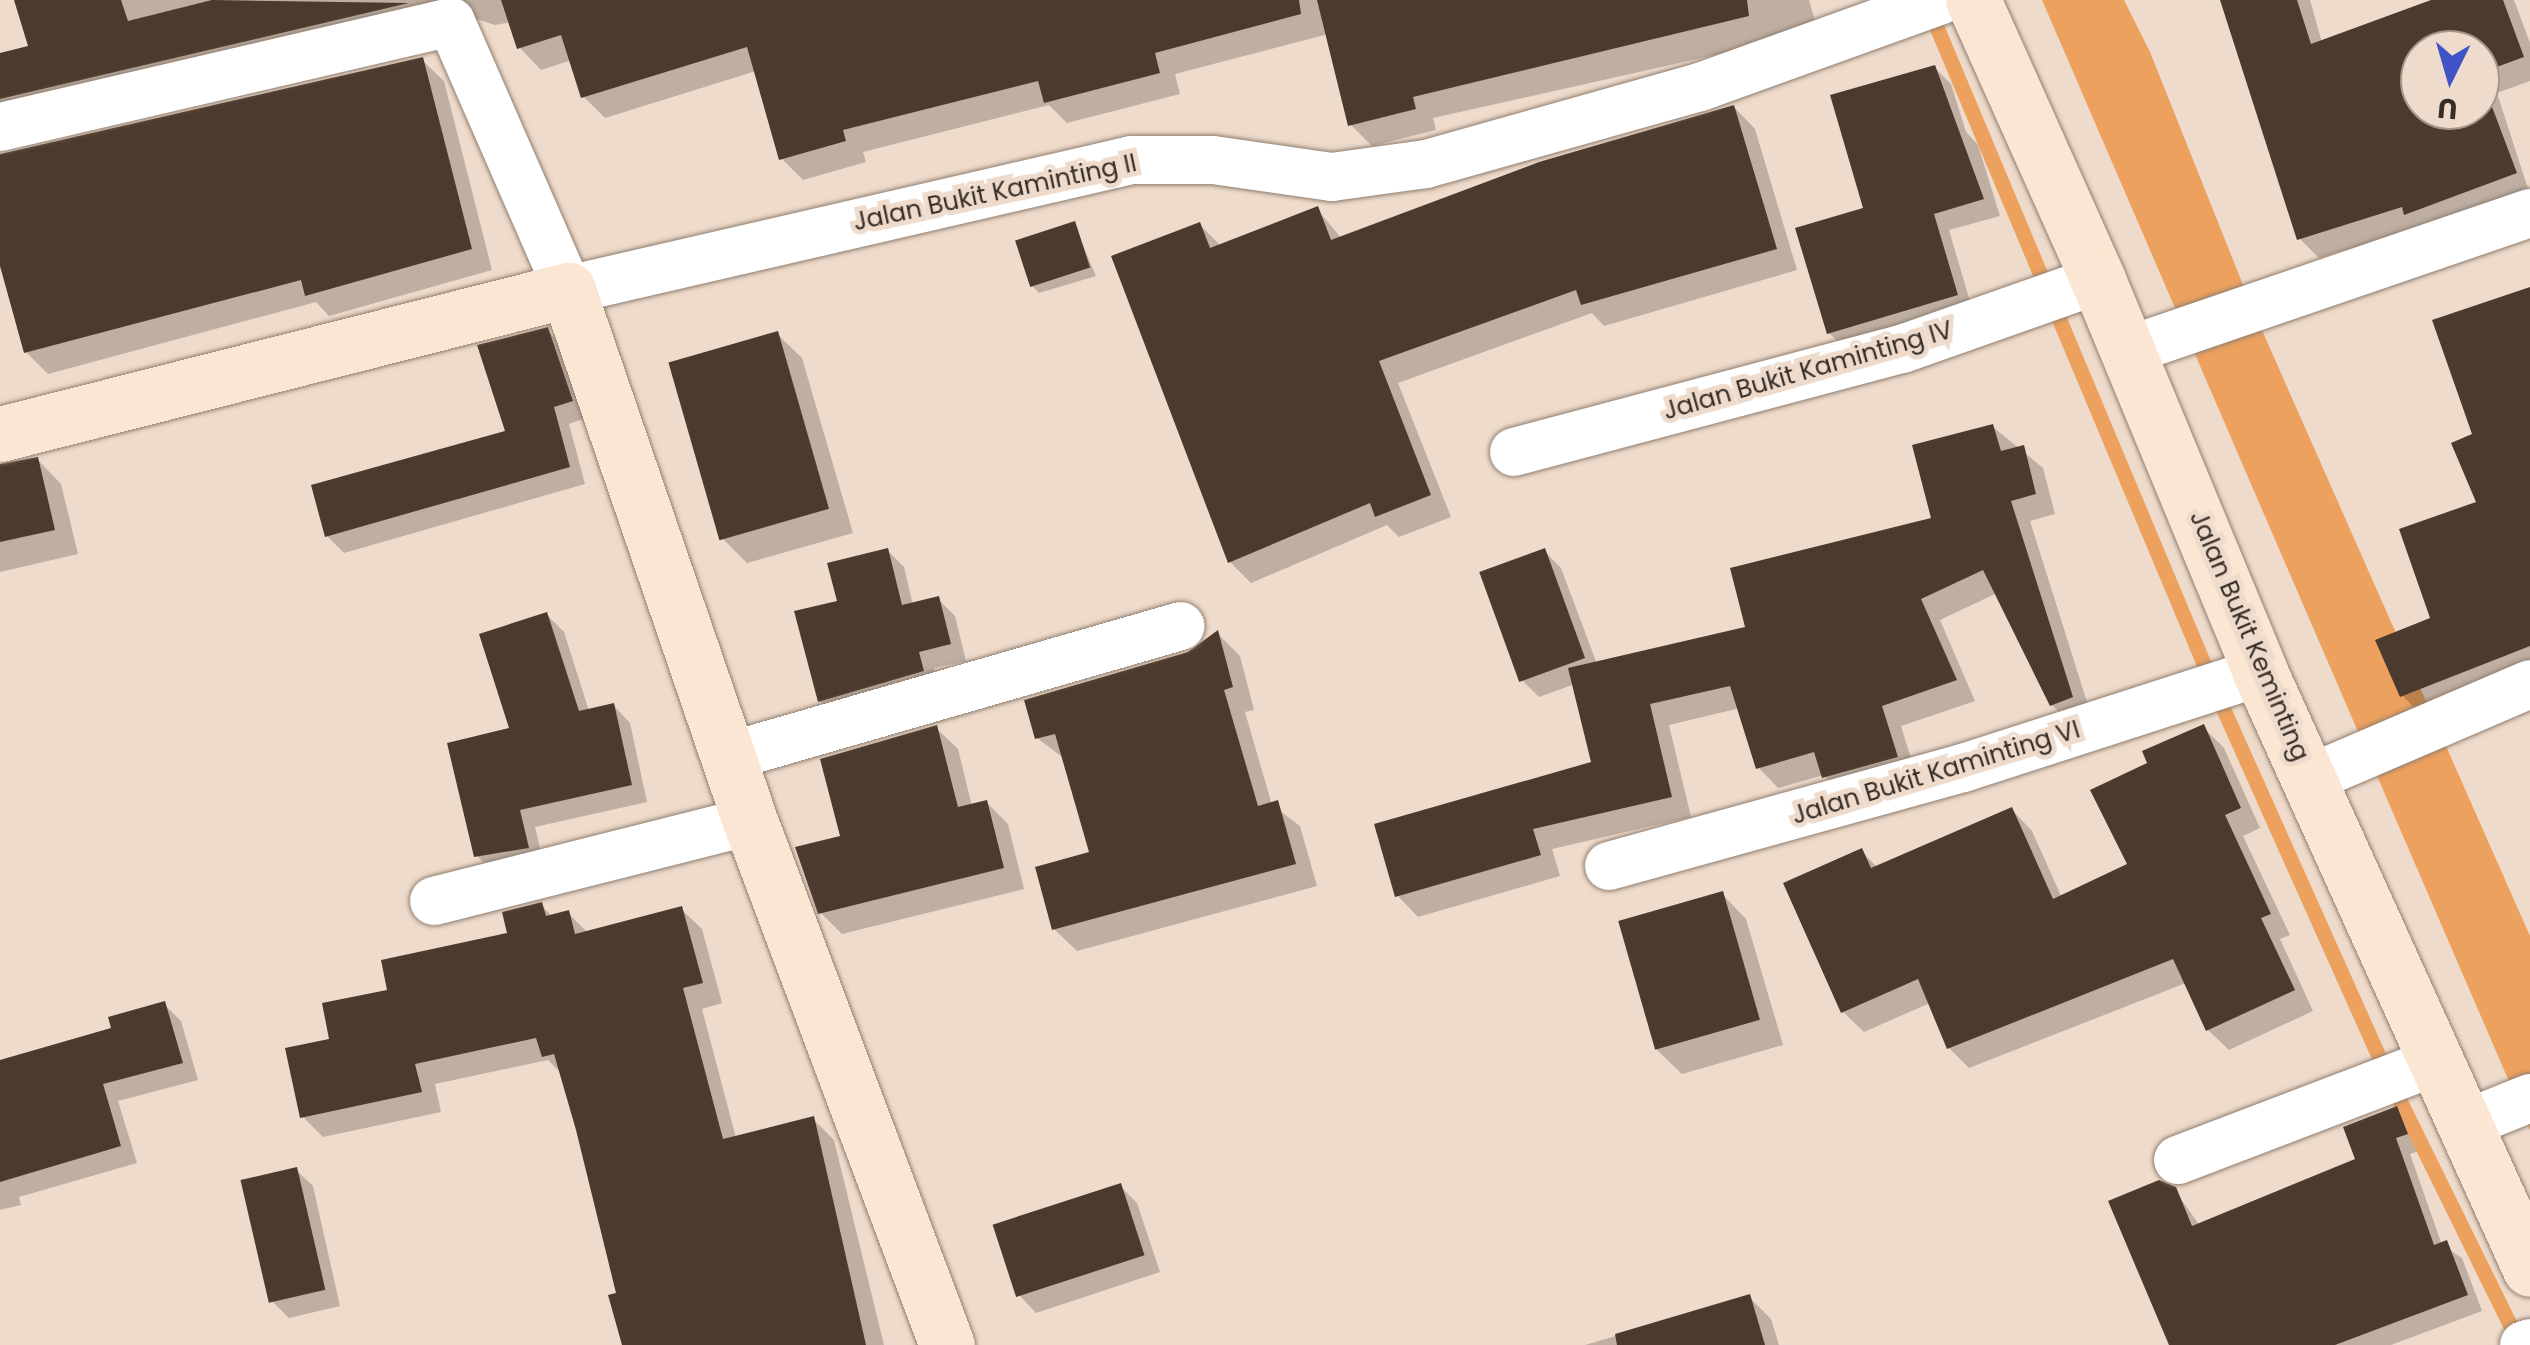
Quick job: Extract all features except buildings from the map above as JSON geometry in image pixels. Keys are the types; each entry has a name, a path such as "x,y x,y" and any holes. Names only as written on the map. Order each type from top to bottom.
{"street":[{"name":"Jalan Bukit Kaminting II","path":"568,290 1132,160 1213,160 1332,177 1426,164 1700,86 1941,0"},
{"name":"Jalan Bukit Keminting","path":"1973,0 2098,280 2260,672 2311,778 2435,1062 2468,1123 2530,1269"},
{"path":"0,127 451,22 568,290 750,822 946,1345"},
{"path":"2127,350 2254,310 2530,213"},
{"name":"Jalan Bukit Kaminting IV","path":"1514,452 1902,350 2098,280"},
{"path":"0,434 568,290"},
{"path":"727,756 1180,626"},
{"name":"Jalan Bukit Kaminting VI","path":"1609,866 1963,768 2260,672"},
{"path":"2311,778 2530,684"},
{"path":"434,901 750,822"},
{"path":"2178,1160 2435,1062"},
{"path":"2468,1123 2524,1100"}],"shaded area":[{"path":"2042,0 2124,0 2150,52 2253,310 2530,936 2530,1130"}],"waterway":[{"path":"1929,9 2213,686 2389,1079 2518,1341"}]}
